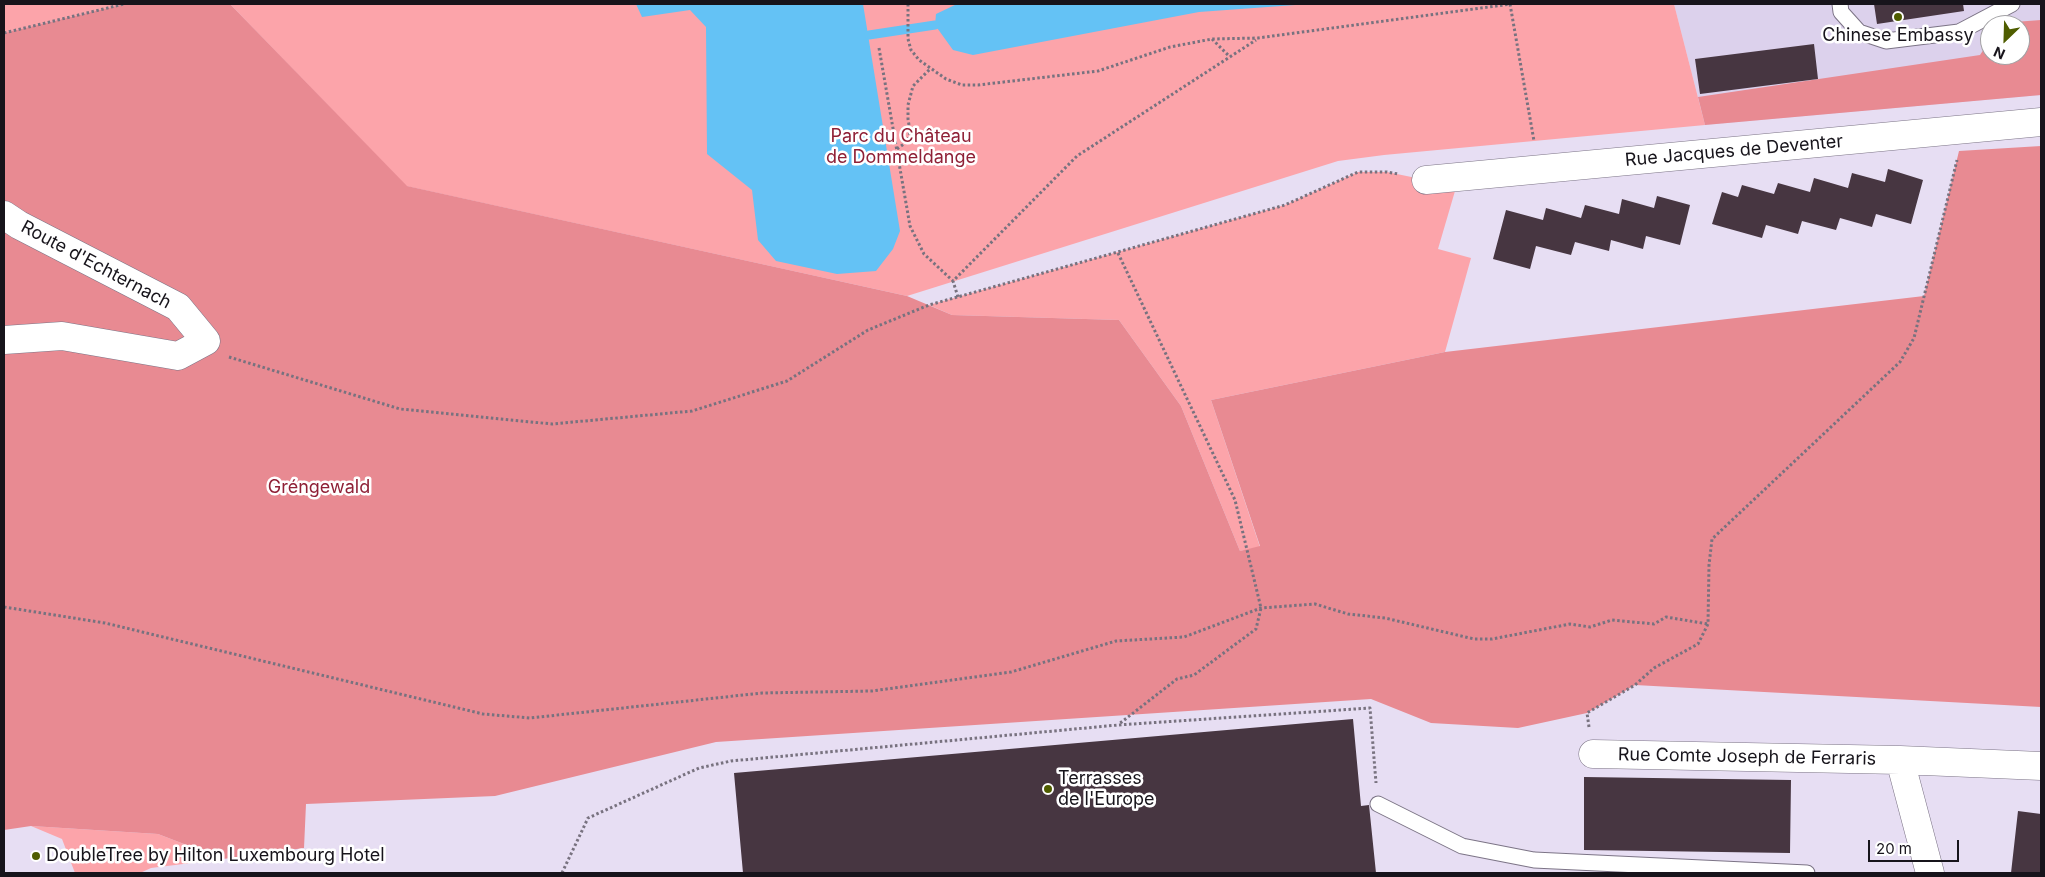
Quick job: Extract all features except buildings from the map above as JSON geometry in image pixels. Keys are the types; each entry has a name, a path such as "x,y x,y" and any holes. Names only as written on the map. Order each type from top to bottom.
{"street":[{"name":"Rue Jacques de Deventer","path":"1426,180 2041,122"},
{"name":"Route d'Echternach","path":"4,215 19,225 178,307 206,341"},
{"path":"4,340 62,336 178,356 206,341"},
{"name":"Rue Comte Joseph de Ferraris","path":"1593,754 1900,760 2041,766"},
{"name":"Rue Comte Joseph de Ferraris","path":"1900,760 1930,873"}],"lane":[{"path":"1840,4 1842,12 1859,32 1886,41 1959,32 2012,4"},
{"path":"1378,804 1462,846 1534,860 1807,873"}],"path":[{"path":"4,33 124,4"},
{"path":"908,4 908,39 911,50 930,69 946,79 962,85 978,85 1098,71 1170,47 1212,39 1258,38 1510,4 1534,141"},
{"path":"953,281 1077,156 1258,38"},
{"path":"1212,39 1229,56"},
{"path":"879,48 910,226 924,254 953,281 958,298"},
{"path":"897,150 908,141 910,132 908,105 913,86 930,69"},
{"path":"1593,754 1587,713 1635,685 1654,668 1698,644 1708,624 1709,565 1712,539 1900,362 1914,338 1964,130"},
{"path":"206,341 233,359 400,409 552,424 692,411 787,381 868,330 929,305 1285,205 1358,172 1387,172 1426,180"},
{"path":"1118,253 1235,500 1261,608 1256,629 1194,675 1177,679 1118,725"},
{"path":"4,607 105,623 483,714 530,718 762,693 872,691 1011,672 1116,641 1184,636 1261,608 1315,604 1348,614 1385,618 1474,639 1492,639 1570,624 1590,627 1612,620 1654,624 1666,617 1708,624"},
{"path":"562,873 588,818 699,768 731,761 1118,725 1370,708 1378,804"}],"shaded area":[{"path":"1674,4 2041,4 2041,95 1705,125"}],"green space":[{"path":"4,4 124,4 4,33"},
{"name":"Gréngewald","path":"124,4 230,4 407,186 907,296 952,315 1119,320 1181,406 1240,551 1260,546 1211,400 1445,352 1924,296 1959,151 2041,146 2041,707 1635,685 1587,713 1518,728 1431,723 1371,699 716,742 495,796 306,804 304,848 223,859 158,834 31,826 4,830 4,33"},
{"name":"Parc du Château de Dommeldange","path":"230,4 1674,4 1705,125 1338,161 907,296 406,186"},
{"path":"2041,20 2041,95 1705,125 1698,97 1980,55 1980,65 2030,65 2030,21"},
{"path":"1358,172 1387,172 1426,180 1455,191 1438,249 1471,258 1445,352 1211,400 1260,547 1240,551 1181,406 1119,320 952,315 929,305 1285,205"},
{"path":"31,826 158,834 223,859 151,868 140,873 75,873 62,839"}],"water":[{"path":"636,4 863,4 900,231 893,249 876,271 837,274 776,261 758,240 752,190 707,154 706,27 690,10 642,17"},
{"path":"957,4 1309,4 1199,12 973,55 953,50 935,25 936,14"}],"waterway":[{"path":"869,35 935,25"}],"place":[{"name":"Chinese Embassy","path":"1898,17"},
{"name":"Terrasses de l'Europe","path":"1048,789"},
{"name":"DoubleTree by Hilton Luxembourg Hotel","path":"36,856"}]}
